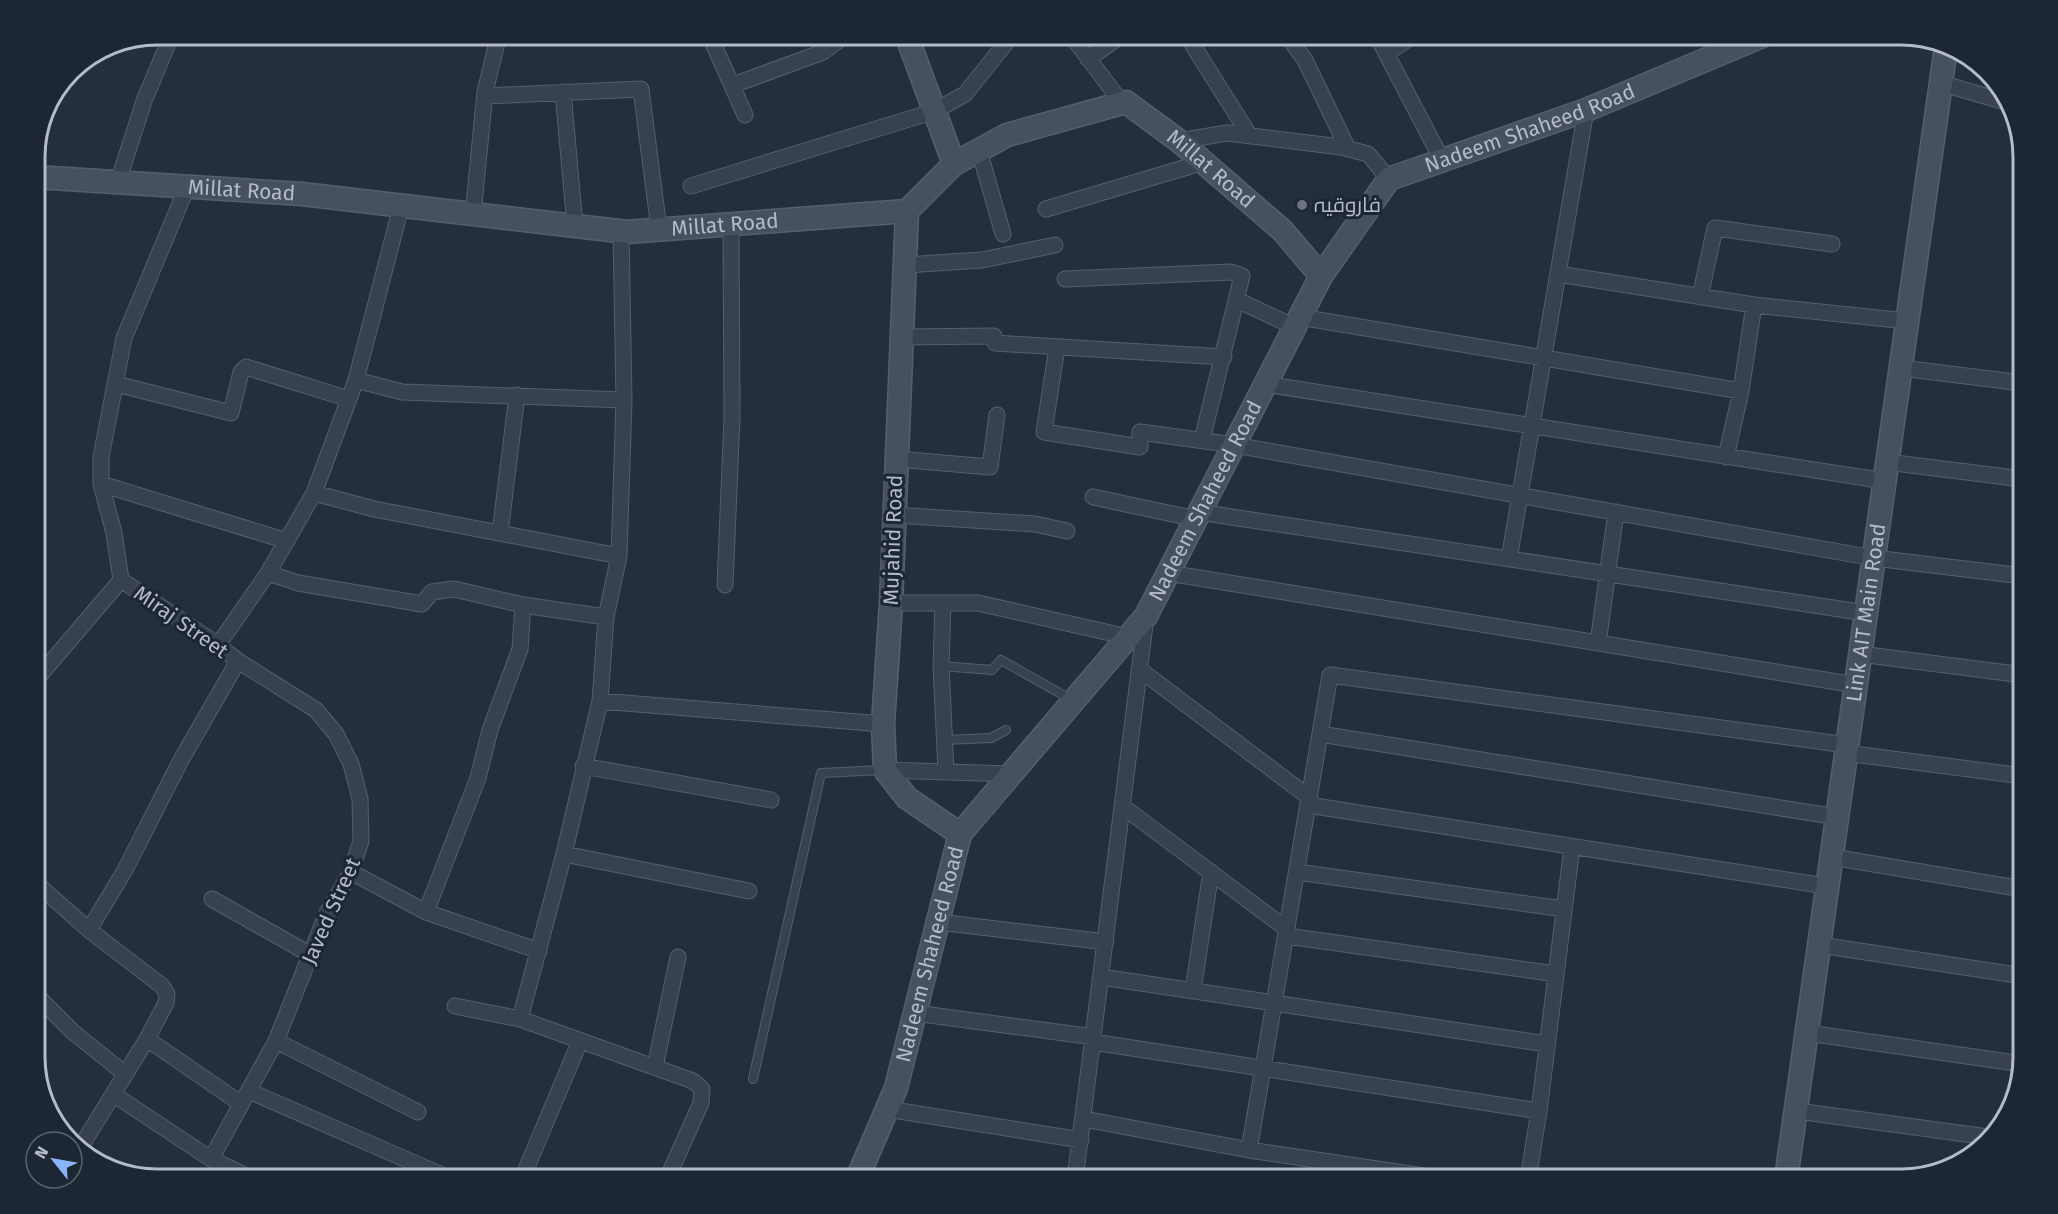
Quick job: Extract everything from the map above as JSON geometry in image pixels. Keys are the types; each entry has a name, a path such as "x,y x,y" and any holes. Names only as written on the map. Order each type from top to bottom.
{"street":[{"path":"118,182 141,107 167,45"},
{"path":"473,215 485,96 497,45"},
{"path":"714,45 744,115"},
{"path":"733,85 823,52 832,45"},
{"path":"910,45 954,164"},
{"path":"691,186 935,111 965,94 1004,45"},
{"path":"907,211 954,164 1007,135 1122,103 1078,45"},
{"path":"1088,59 1108,45"},
{"path":"1193,45 1250,136"},
{"path":"1294,45 1305,60 1348,149"},
{"path":"1382,45 1442,160"},
{"path":"1386,54 1399,45"},
{"name":"Nadeem Shaheed Road","path":"861,1169 896,1088 960,834 1146,616 1321,276 1389,178 1586,110 1741,45"},
{"name":"Link AIT Main Road","path":"1788,1169 1945,54"},
{"path":"1941,82 1996,99"},
{"path":"485,96 641,88 659,230"},
{"path":"563,92 575,226"},
{"name":"Millat Road","path":"1122,103 1126,102 1204,162 1283,231 1321,276"},
{"path":"1509,559 1586,110"},
{"path":"1179,141 1227,133 1348,149 1368,154 1389,178"},
{"path":"979,150 1003,234"},
{"path":"1046,209 1204,162"},
{"name":"Millat Road","path":"45,178 302,194 621,231 907,211"},
{"name":"Miraj Street","path":"89,930 125,870 181,760 238,662 218,645 121,580 114,533 101,483 100,457 124,338 187,187"},
{"path":"218,645 268,573 314,493 356,380 401,207"},
{"name":"Mujahid Road","path":"885,770 883,724 891,603 907,211"},
{"path":"725,585 732,418 731,224"},
{"path":"1700,297 1715,228 1832,244"},
{"path":"520,1019 564,854 600,701 606,617 619,556 624,400 621,231"},
{"path":"905,265 982,260 1055,245"},
{"path":"1065,279 1231,272 1242,276 1202,440"},
{"path":"1558,274 1754,306 1907,321"},
{"path":"1237,300 1298,322 1543,357 1741,391"},
{"path":"1726,457 1741,391 1754,306"},
{"path":"902,337 994,336 995,343 1224,357"},
{"path":"1057,347 1044,432 1140,447 1140,432 1202,440 1874,558 2013,575"},
{"path":"116,384 231,413 241,372 246,367 350,399"},
{"path":"1900,368 2013,381"},
{"path":"356,380 402,392 624,400"},
{"path":"1265,384 1726,457 1886,472 2013,478"},
{"path":"500,532 517,395"},
{"path":"897,459 990,467 997,415"},
{"path":"101,483 287,542"},
{"path":"314,493 374,509 619,556"},
{"path":"1093,496 1198,516 1509,559 1866,613"},
{"path":"1598,643 1616,512"},
{"path":"895,515 1035,524 1067,531"},
{"path":"268,573 298,583 422,604 432,592 454,589 523,605 606,617"},
{"path":"1168,573 1856,685"},
{"path":"45,669 121,580"},
{"path":"891,603 978,603 1128,637"},
{"path":"944,603 941,666 946,772"},
{"path":"426,912 478,778 490,730 520,649 523,605"},
{"path":"1077,1169 1146,616"},
{"path":"1860,654 2013,674"},
{"name":"Javed Street","path":"211,1159 276,1041 327,913 351,872 361,841 360,799 351,764 336,734 316,710 238,662"},
{"path":"1139,669 1309,802 1572,847 1826,886"},
{"path":"1249,1150 1265,1068 1330,675 2013,774"},
{"path":"600,701 883,724"},
{"path":"1320,734 1837,817"},
{"path":"583,766 771,800"},
{"path":"885,770 1011,774"},
{"path":"885,770 907,798 960,834"},
{"path":"1122,806 1211,872 1287,933 1556,974"},
{"path":"1529,1169 1539,1111 1572,847"},
{"path":"564,854 749,891"},
{"path":"1832,857 2013,887"},
{"path":"351,872 426,912 539,951"},
{"path":"1193,990 1211,872"},
{"path":"1297,872 1564,909"},
{"path":"45,891 89,930 162,987 167,994 166,1003 147,1039 84,1141"},
{"path":"212,899 311,955"},
{"path":"938,922 1106,942"},
{"path":"1820,945 2013,974"},
{"path":"655,1067 678,957"},
{"path":"1101,977 1547,1044"},
{"path":"45,1004 73,1032 124,1073"},
{"path":"455,1006 520,1019 693,1081 702,1089 701,1103 672,1169"},
{"path":"915,1012 1539,1111"},
{"path":"1808,1033 2013,1063"},
{"path":"147,1039 245,1097 425,1169"},
{"path":"276,1041 418,1112"},
{"path":"526,1169 580,1041"},
{"path":"113,1094 211,1159 232,1169"},
{"path":"887,1109 1081,1140"},
{"path":"1797,1111 1980,1136"},
{"path":"1084,1119 1249,1150 1377,1169"}],"lane":[{"path":"941,666 992,670 1001,660 1073,701"},
{"path":"944,740 991,738 1006,730"},
{"path":"753,1079 821,773 885,770"}],"place":[{"name":"فاروقیہ","path":"1302,205"}]}
